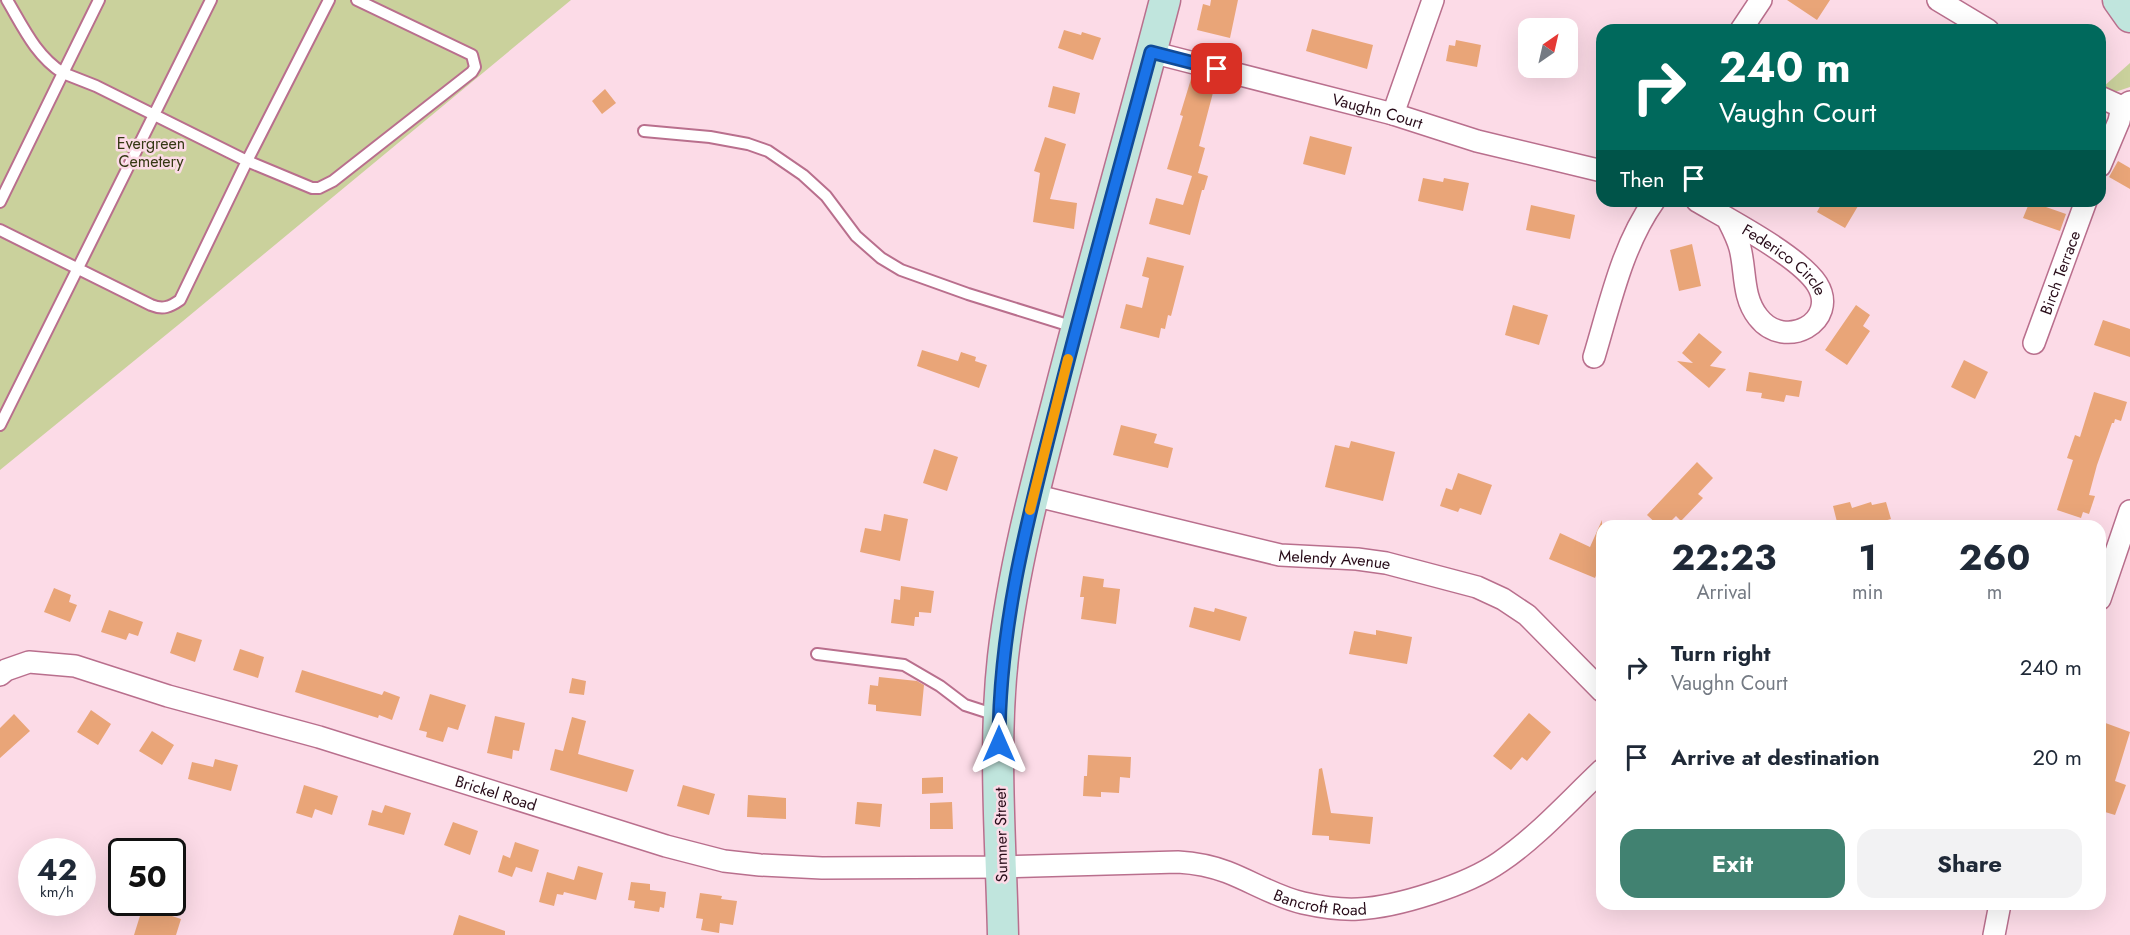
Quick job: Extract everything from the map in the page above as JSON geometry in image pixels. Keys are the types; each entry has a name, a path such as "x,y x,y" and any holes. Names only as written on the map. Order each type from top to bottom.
{"main road":[{"name":"Sumner Street","path":"1002,935 999,715 1009,612 1033,495 1165,0"},
{"path":"2118,0 2130,17"}],"street":[{"path":"1393,114 1433,0"},
{"path":"1745,24 1761,0"},
{"path":"1938,0 1978,24"},
{"name":"Vaughn Court","path":"1151,52 1393,114 1477,141 1596,170"},
{"path":"2106,100 2126,105 2106,152"},
{"path":"1594,357 1619,274 1634,236 1651,207"},
{"name":"Federico Circle","path":"1708,207 1727,218 1801,267 1817,284 1821,294 1820,312 1816,320 1807,328 1787,333 1767,327 1759,319 1749,303 1740,248 1727,218"},
{"name":"Birch Terrace","path":"2034,343 2084,207"},
{"name":"Melendy Avenue","path":"1033,495 1263,552 1296,557 1357,559 1386,563 1477,587 1503,599 1527,615 1596,685"},
{"path":"2106,581 2130,511"},
{"name":"Brickel Road","path":"0,675 6,670 29,662 75,666 168,696 319,737 677,849 724,861 822,868 1002,867"},
{"name":"Bancroft Road","path":"1002,867 1165,861 1191,863 1229,873 1300,903 1330,908 1360,909 1424,895 1480,875 1502,861 1526,841 1596,776"},
{"path":"1994,935 2000,910"}],"lane":[{"path":"7,0 38,51 50,64 63,73 96,86 247,161 305,186 319,188 326,185 472,72 475,67 472,55 357,0"},
{"path":"0,202 99,0"},
{"path":"0,425 211,0"},
{"path":"0,230 160,308 171,306 180,300 328,0"},
{"path":"644,131 710,137 748,144 768,151 803,175 825,196 856,236 881,258 902,270 968,294 1076,327"},
{"path":"817,654 904,666 940,686 965,705 999,715"}],"green space":[{"name":"Evergreen Cemetery","path":"0,0 571,0 0,470"},
{"path":"2130,63 2130,87 2115,92 2106,88 2106,84"}],"building":[{"path":"1211,0 1238,0 1230,38 1197,30 1203,4 1210,6"},
{"path":"1787,0 1830,0 1817,20"},
{"path":"1312,29 1373,45 1367,69 1306,51"},
{"path":"1064,30 1081,35 1082,32 1101,38 1093,60 1058,48"},
{"path":"1456,40 1481,45 1477,67 1446,61 1449,45 1455,46"},
{"path":"1191,79 1215,85 1199,146 1205,148 1198,173 1208,176 1190,235 1149,224 1156,198 1183,205 1192,176 1167,169 1183,116 1180,115"},
{"path":"1053,86 1080,93 1075,114 1048,107"},
{"path":"605,89 616,103 602,114 592,101"},
{"path":"1310,136 1352,147 1345,175 1303,164"},
{"path":"1045,137 1066,144 1050,199 1077,203 1074,229 1033,222 1040,173 1034,171"},
{"path":"2118,161 2130,168 2130,189 2109,177"},
{"path":"1423,178 1443,182 1444,178 1469,183 1463,211 1418,201"},
{"path":"1531,205 1575,215 1570,239 1526,230"},
{"path":"1820,207 1857,207 1845,228 1817,212"},
{"path":"2028,207 2046,207 2066,214 2060,231 2023,218"},
{"path":"1692,244 1701,286 1679,291 1670,250"},
{"path":"1147,257 1184,266 1171,316 1168,315 1165,329 1161,328 1159,338 1120,328 1126,304 1142,308 1149,278 1142,276"},
{"path":"1513,305 1548,315 1539,345 1505,335"},
{"path":"1856,305 1870,315 1863,326 1870,331 1847,365 1825,350"},
{"path":"2103,320 2130,329 2130,357 2094,345"},
{"path":"1699,333 1722,352 1710,366 1726,369 1709,388 1677,361 1693,363 1682,353"},
{"path":"922,350 958,361 961,352 976,357 975,361 987,365 979,388 917,366"},
{"path":"1964,360 1988,372 1975,399 1951,387"},
{"path":"1749,372 1802,381 1799,397 1786,395 1784,402 1761,398 1762,393 1746,391"},
{"path":"2094,392 2127,402 2121,421 2115,419 2112,423 2089,495 2095,496 2089,514 2083,512 2081,518 2057,510 2073,460 2067,458 2075,435 2080,437"},
{"path":"1121,425 1157,434 1154,443 1173,448 1168,468 1113,455"},
{"path":"1351,441 1395,452 1383,501 1325,487 1335,445 1349,448"},
{"path":"934,449 958,457 947,491 923,483"},
{"path":"1697,462 1713,478 1698,494 1703,498 1682,520 1676,516 1672,520 1652,520 1647,515"},
{"path":"1458,473 1492,485 1481,515 1460,508 1458,512 1440,506 1446,488 1452,490"},
{"path":"1850,502 1852,508 1871,502 1872,505 1886,502 1891,519 1836,520 1833,506"},
{"path":"884,514 908,519 900,561 860,552 865,528 881,531"},
{"path":"1560,533 1590,547 1596,534 1595,578 1549,559"},
{"path":"1083,576 1104,579 1103,587 1120,589 1116,624 1081,619 1084,597 1080,597"},
{"path":"901,586 934,591 931,613 919,612 919,617 915,617 914,626 891,623 894,599 900,600"},
{"path":"54,588 71,595 69,602 77,605 70,622 44,612"},
{"path":"1194,607 1214,612 1215,608 1247,617 1240,641 1189,627"},
{"path":"109,610 143,622 138,636 129,633 126,640 101,632"},
{"path":"1376,630 1412,637 1407,664 1349,654 1354,631 1376,635"},
{"path":"177,632 202,640 195,662 170,653"},
{"path":"240,649 264,657 258,678 233,670"},
{"path":"302,670 382,695 384,691 400,697 392,720 379,715 378,718 295,692"},
{"path":"879,677 917,681 924,685 921,716 876,711 876,705 868,704 870,685 878,686"},
{"path":"572,678 586,681 584,695 569,693"},
{"path":"430,694 466,705 458,730 448,727 443,742 426,737 427,732 419,730"},
{"path":"91,710 111,724 98,745 77,732"},
{"path":"1529,713 1551,732 1527,761 1522,757 1511,770 1493,756"},
{"path":"14,714 30,731 0,758 0,728"},
{"path":"495,716 525,723 519,751 513,750 512,759 487,753"},
{"path":"572,717 586,721 578,754 634,770 627,792 550,770 555,749 563,751"},
{"path":"2106,723 2130,732 2115,781 2126,785 2115,815 2106,812"},
{"path":"152,731 174,745 162,765 139,751"},
{"path":"1088,755 1131,757 1130,778 1120,777 1119,793 1101,792 1101,797 1083,796"},
{"path":"215,759 238,765 231,791 188,779 192,762 213,767"},
{"path":"1322,768 1331,813 1373,817 1370,844 1329,840 1329,836 1312,835 1319,769"},
{"path":"943,777 943,793 922,794 922,778"},
{"path":"304,785 338,796 332,815 315,809 312,818 296,813"},
{"path":"683,785 715,794 709,815 677,806"},
{"path":"748,795 786,798 786,819 747,817"},
{"path":"857,802 882,804 880,827 855,824"},
{"path":"952,802 953,829 930,829 930,803"},
{"path":"385,805 411,813 404,835 368,825 372,810 382,813"},
{"path":"453,822 478,831 470,855 444,845"},
{"path":"515,842 539,850 532,872 516,867 512,877 498,872 503,855 510,858"},
{"path":"578,866 603,873 596,900 564,892 563,895 557,894 554,906 539,902 547,872 574,880"},
{"path":"631,882 650,884 650,890 666,892 664,908 660,907 659,912 634,908 635,901 628,900"},
{"path":"700,893 737,901 733,925 720,923 719,933 701,930 703,919 696,918"},
{"path":"459,915 505,931 505,935 453,935"},
{"path":"140,916 172,916 181,919 176,935 134,935"}],"slow traffic":[{"path":"1030,510 1068,359"}],"route":[{"path":"999,744 1003,655 1018,561 1076,327 1151,52 1217,69"}]}
